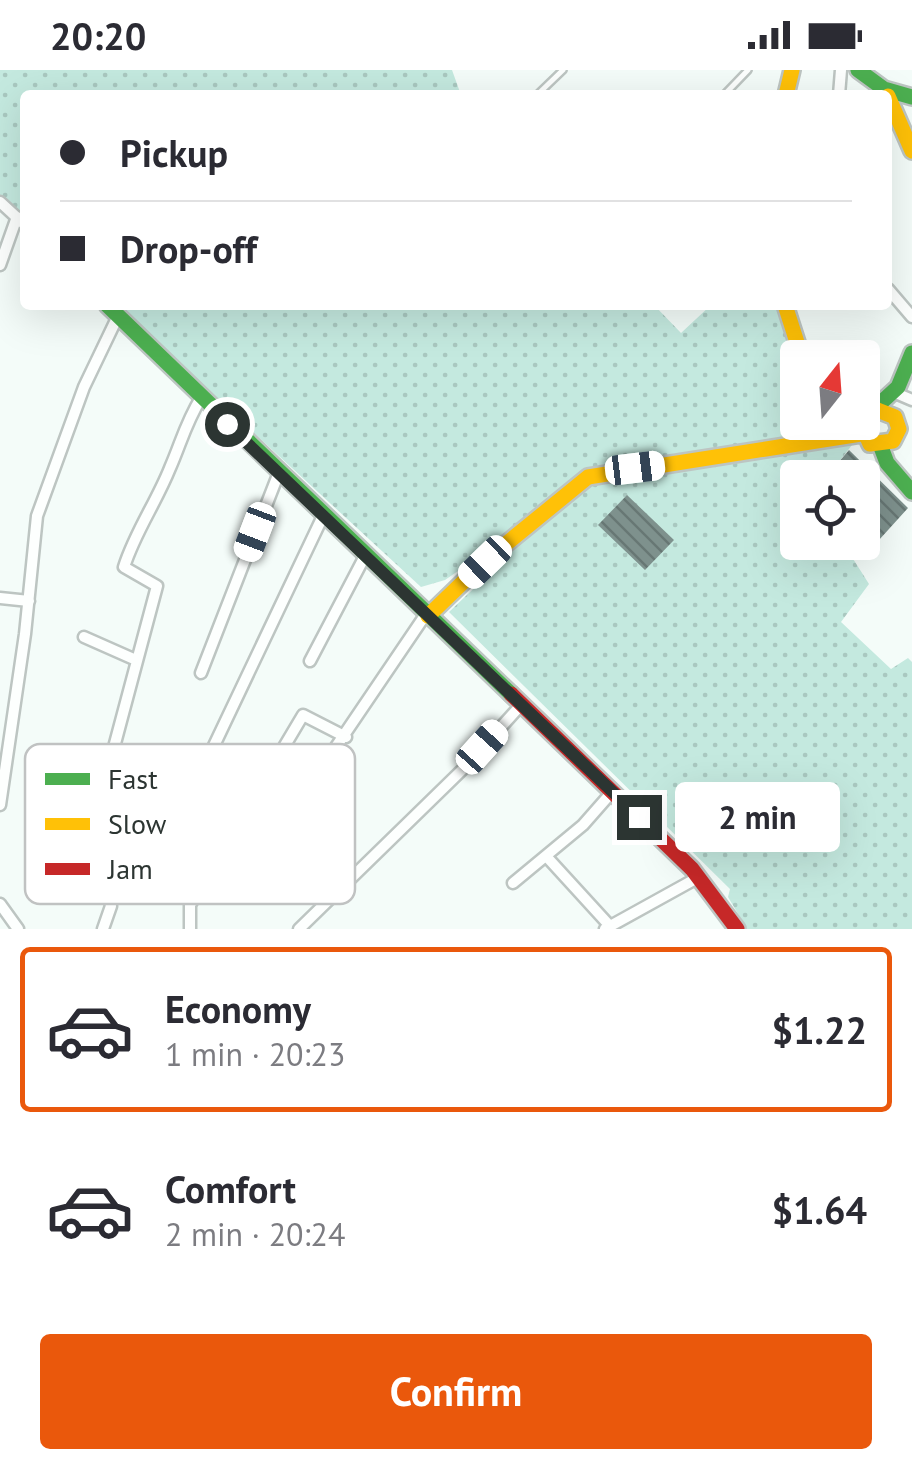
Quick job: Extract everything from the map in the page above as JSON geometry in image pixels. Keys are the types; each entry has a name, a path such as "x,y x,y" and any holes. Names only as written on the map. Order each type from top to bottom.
{"street":[{"path":"858,70 882,90"},
{"path":"892,106 912,151"},
{"path":"0,202 20,220"},
{"path":"0,266 20,223"},
{"path":"892,293 912,317"},
{"path":"787,310 796,340"},
{"path":"0,805 43,493 112,311 699,878 736,929"},
{"path":"912,353 895,417 898,429 887,444 887,463 912,492"},
{"path":"880,410 903,394"},
{"path":"115,744 157,586 124,568 141,521 170,470 182,427 202,398"},
{"path":"880,420 895,417"},
{"path":"341,744 427,615 588,478 780,439"},
{"path":"867,440 869,444 912,450"},
{"path":"201,673 278,474"},
{"path":"215,744 323,516"},
{"path":"310,661 364,556"},
{"path":"0,598 29,600"},
{"path":"84,637 136,660"},
{"path":"355,875 463,768 521,704"},
{"path":"286,744 303,715 346,737"},
{"path":"512,883 612,792"},
{"path":"546,856 608,928 699,878"},
{"path":"0,904 18,929"},
{"path":"103,929 111,904"},
{"path":"190,929 191,904"},
{"path":"300,929 325,904"}],"lane":[{"path":"542,90 563,70"},
{"path":"729,90 748,70"}],"green space":[{"path":"0,70 452,70 459,90 20,90 20,215 0,197"},
{"path":"120,310 659,310 681,333 706,310 780,310 787,340 780,340 780,438 584,471 445,580 421,587"},
{"path":"839,443 852,445 840,460 780,460 780,560 854,560 869,584 841,622 891,669 908,658 912,662 912,929 747,929 728,897 730,889 449,612 575,492 604,478"}],"building":[{"path":"849,450 859,460 841,460"},
{"path":"880,480 908,508 880,539"},
{"path":"627,495 674,540 645,570 598,525"}],"traffic: fast":[{"path":"858,70 888,90"},
{"path":"892,91 912,97"},
{"path":"112,310 511,694"},
{"path":"880,404 898,387 912,353"},
{"path":"881,447 887,463 912,492"}],"traffic: slow":[{"path":"787,90 792,70"},
{"path":"892,105 912,151"},
{"path":"787,310 796,340"},
{"path":"868,440 870,444 893,441 899,429 895,417 880,411"},
{"path":"428,616 485,561 588,477 823,440"}],"traffic: jam":[{"path":"511,694 692,869 737,929"}],"route":[{"path":"227,424 639,817"}]}
